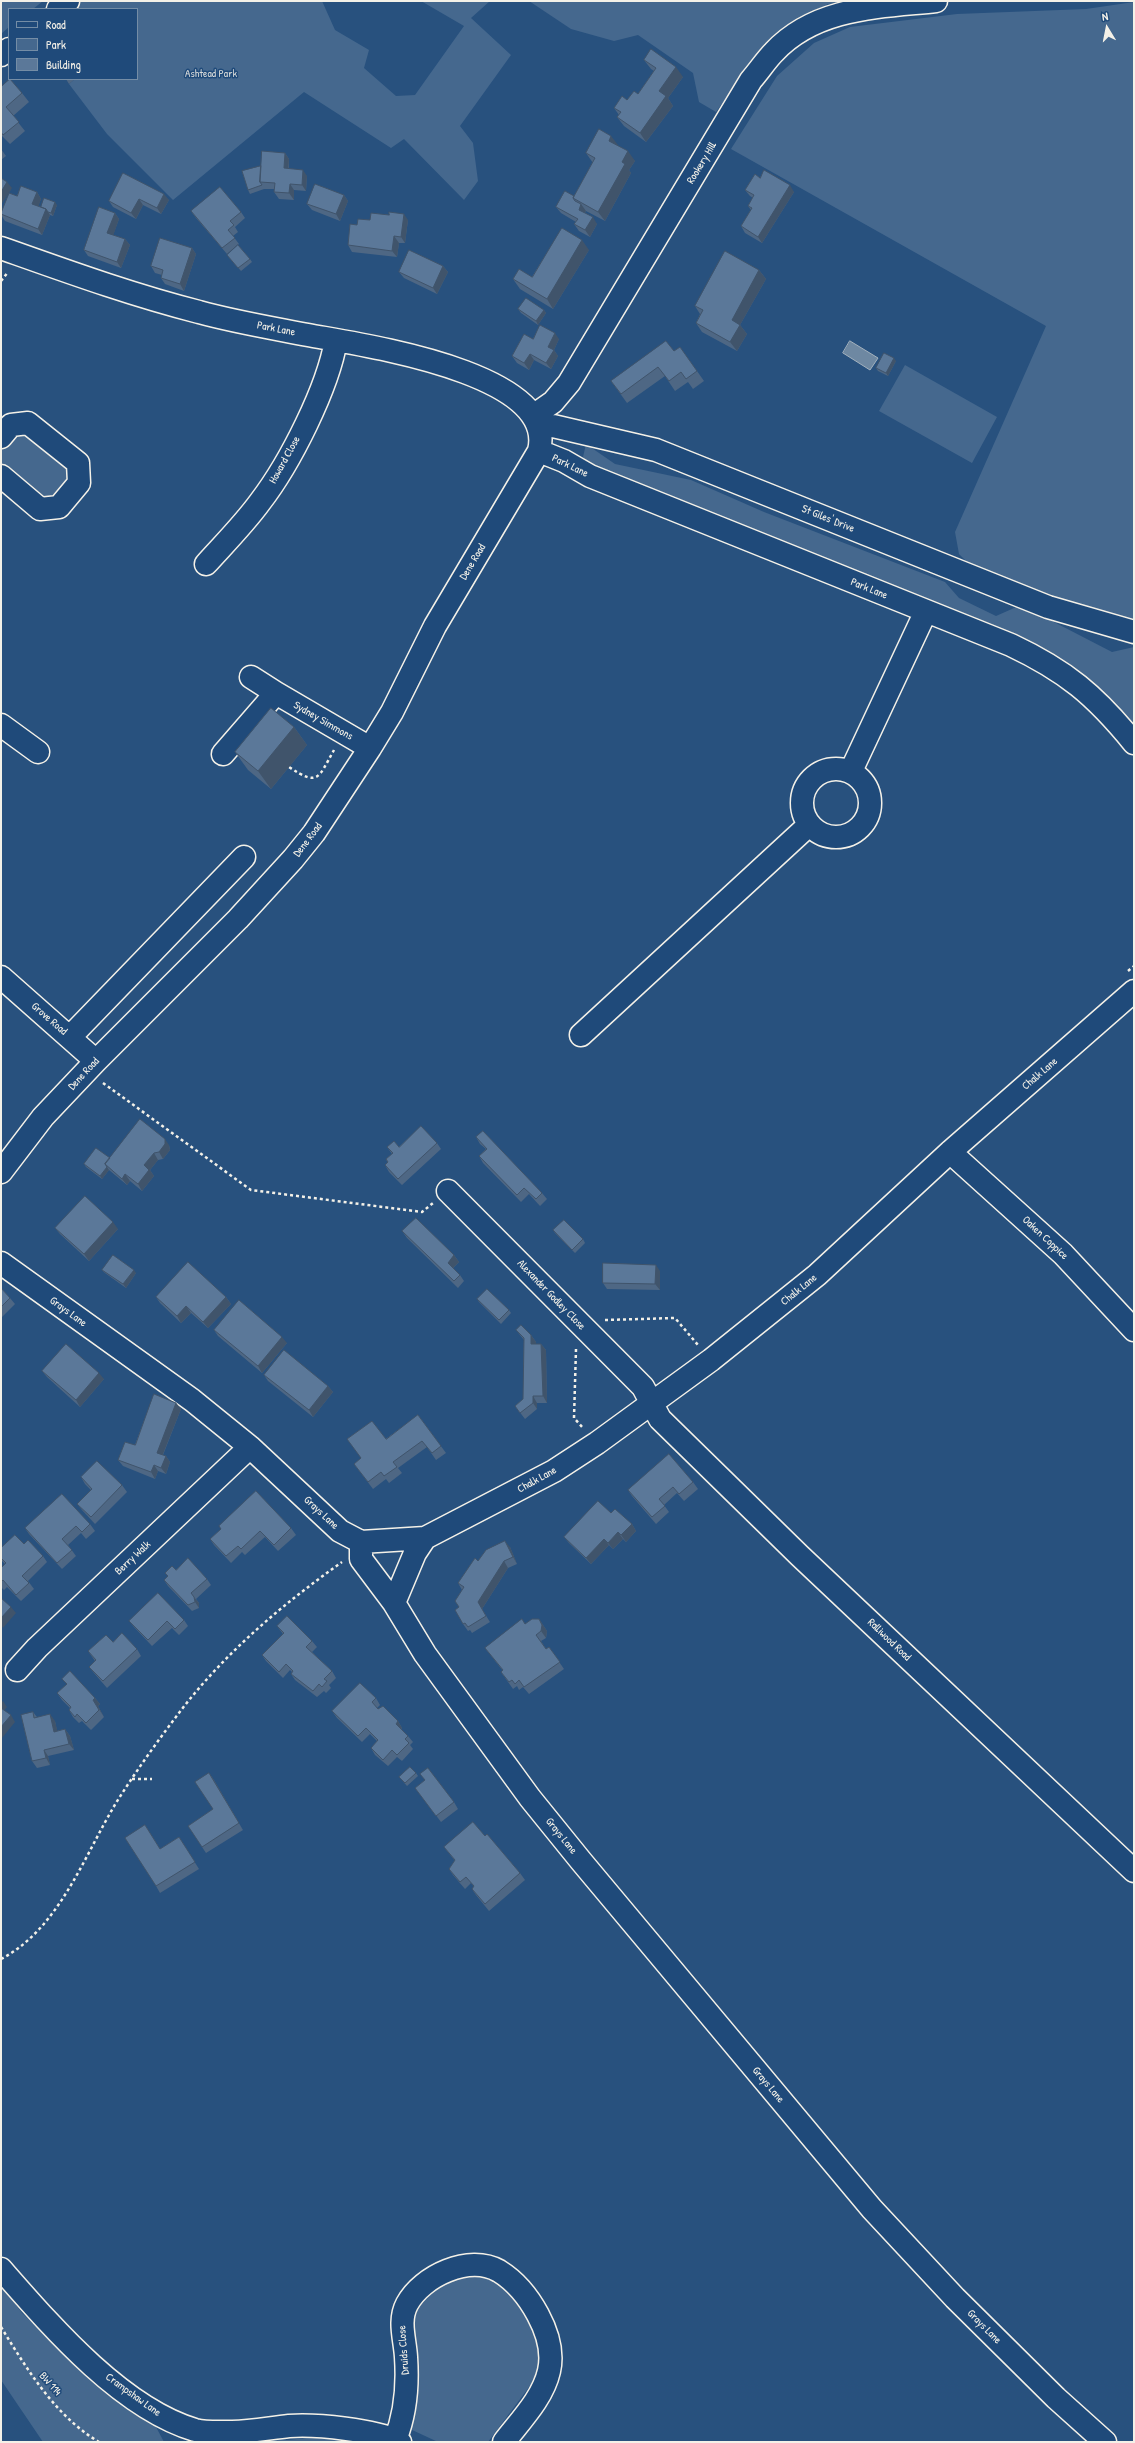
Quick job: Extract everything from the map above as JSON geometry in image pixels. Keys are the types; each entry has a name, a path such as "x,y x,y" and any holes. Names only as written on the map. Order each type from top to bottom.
{"main road":[{"path":"59,8 68,1"},
{"name":"Rookery Hill","path":"536,422 569,383 751,80 774,51 800,30 820,20 864,9 936,1"},
{"name":"Park Lane","path":"1,248 165,303 270,328 423,358 506,391 536,422 542,439 539,451 564,461 590,476 1011,645 1066,674 1108,711 1134,743"},
{"name":"Howard Close","path":"206,564 260,502 277,478 328,374 336,340"},
{"name":"St Giles' Drive","path":"536,422 656,450 1048,607 1124,630 1134,649"},
{"path":"1,437 11,425 28,423 78,463 79,483 59,507 40,509 1,476"},
{"name":"Dene Road","path":"1,1172 44,1118 91,1065 233,924 293,859 314,833 392,712 435,626 539,451"},
{"path":"851,771 926,611"},
{"name":"Sydney Simmons","path":"252,678 370,748"},
{"path":"223,754 276,693"},
{"path":"1,725 38,752"},
{"path":"836,768 851,771 863,781 870,795 870,810 863,824 851,834 836,838 821,834 809,825 802,811 802,796 808,781 820,771 836,768"},
{"path":"581,1035 809,825"},
{"path":"70,1037 244,857"},
{"name":"Grove Road","path":"1,977 70,1037 91,1065"},
{"name":"Chalk Lane","path":"361,1542 425,1538 554,1471 597,1443 650,1404 702,1350 817,1275 1129,983"},
{"name":"Oaken Coppice","path":"950,1152 1063,1254 1134,1330"},
{"name":"Alexander Godley Close","path":"448,1191 643,1387 650,1404"},
{"name":"Grays Lane","path":"1,1263 192,1400 250,1446 340,1531 361,1542 361,1559 394,1603 425,1654 535,1804 872,2209 955,2298 1056,2398 1105,2442"},
{"name":"Ralliwood Road","path":"650,1404 660,1419 794,1550 1134,1872"},
{"name":"Berry Walk","path":"17,1670 37,1648 250,1446"},
{"name":"Chalk Lane","path":"394,1603 415,1553 425,1538"},
{"name":"Druids Close","path":"397,2441 407,2397 406,2356 401,2324 407,2304 422,2286 440,2273 462,2267 481,2266 498,2271 534,2307 546,2332 550,2353 549,2370 544,2387 504,2442"},
{"name":"Crampshaw Lane","path":"1,2270 84,2357 128,2395 162,2417 197,2431 232,2432 290,2426 325,2426 397,2441"}],"path":[{"path":"289,767 306,778 314,778 320,774 344,732"},
{"path":"1129,983 1134,966"},
{"path":"91,1065 251,1190 422,1212 448,1191"},
{"path":"597,1443 574,1418 576,1321 674,1318 702,1350"},
{"path":"1,1959 26,1943 61,1900 132,1780 183,1708 258,1626 341,1562 361,1542"},
{"path":"132,1780 152,1780"},
{"name":"BW 114","path":"1,2327 34,2380 85,2434 99,2442"}],"green space":[{"path":"1,1 43,1 34,8 8,8 8,28 1,34"},
{"name":"Ashtead Park","path":"81,1 322,1 335,30 369,50 364,68 396,96 415,95 464,26 421,1 490,1 471,18 511,55 460,126 473,143 478,181 464,200 404,139 391,148 304,92 173,200 107,134 69,84 74,80 138,80 138,8 73,8"},
{"path":"529,1 854,1 828,4 792,22 762,47 716,112 699,102 693,73 638,35 614,41 571,29"},
{"path":"1134,2 1134,623 975,570 959,554 955,532 1046,326 731,149 777,76 814,43 850,27 957,14 1086,9"},
{"path":"905,365 997,417 972,463 879,411"},
{"path":"26,431 70,467 71,484 57,500 40,500 1,468 1,446 12,433"},
{"path":"586,444 615,464 691,480 764,512 945,582 959,598 996,616 1021,605 1112,652 1134,647 1134,734 1113,710 909,593 586,462 583,457"},
{"path":"490,2275 527,2304 538,2343 541,2371 488,2442 438,2442 410,2429 412,2313 436,2285 460,2278"},
{"path":"1,2284 22,2313 95,2384 155,2425 164,2442 43,2442 1,2380"},
{"path":"338,2434 342,2442 205,2442 208,2439 289,2440"}],"shaded area":[{"path":"850,341 878,358 870,370 843,353"}],"building":[{"path":"651,49 676,67 659,91 666,96 640,133 617,117 621,112 614,108 622,96 627,100 634,91 638,94 656,68 644,60"},
{"path":"11,80 22,93 6,107 19,122 3,135 1,132 1,87"},
{"path":"599,129 611,136 609,141 628,151 622,162 625,164 598,212 573,198 595,158 586,153"},
{"path":"262,151 285,153 284,168 303,170 302,185 290,184 289,193 274,192 275,183 260,182"},
{"path":"261,166 260,182 262,185 248,190 242,171"},
{"path":"764,170 790,185 758,237 741,226 752,208 748,206 754,195 745,190 755,174 760,178"},
{"path":"123,173 164,194 157,208 139,199 131,213 109,201"},
{"path":"1,178 7,182 1,192"},
{"path":"315,184 344,195 336,214 307,204"},
{"path":"21,186 37,192 32,204 46,209 38,229 1,214 9,193 17,196"},
{"path":"220,187 241,212 230,221 234,225 228,230 235,238 222,248 191,211"},
{"path":"565,191 574,196 573,198 575,201 581,204 579,210 593,217 585,230 574,224 578,219 556,207"},
{"path":"44,198 55,202 51,213 41,207"},
{"path":"99,207 115,213 107,233 125,239 117,262 84,250"},
{"path":"389,212 404,214 401,237 394,236 392,251 348,245 350,224 357,225 358,219 370,220 371,213 389,215"},
{"path":"562,228 582,240 547,299 513,279 519,269 532,277"},
{"path":"160,238 192,248 180,284 161,278 163,270 151,266"},
{"path":"238,245 250,259 238,268 227,255"},
{"path":"409,250 443,266 433,288 399,272"},
{"path":"725,251 759,270 732,320 740,325 730,342 696,323 703,310 695,306"},
{"path":"526,298 544,310 536,321 518,309"},
{"path":"540,325 555,333 548,347 554,350 546,363 530,354 524,363 512,356 524,334 533,339"},
{"path":"666,341 674,351 680,347 697,371 686,379 681,372 669,381 658,367 621,394 611,381"},
{"path":"884,353 894,358 886,373 876,368"},
{"path":"271,708 294,727 258,771 235,752"},
{"path":"140,1119 165,1139 165,1144 159,1152 154,1153 144,1165 149,1170 138,1184 125,1174 122,1179 105,1164"},
{"path":"421,1126 437,1143 398,1179 385,1165 388,1162 386,1159 393,1153 387,1147 394,1141 399,1147"},
{"path":"483,1131 542,1193 536,1199 524,1188 517,1195 479,1156 487,1149 476,1137"},
{"path":"96,1148 110,1158 105,1164 107,1167 100,1176 84,1164"},
{"path":"85,1196 113,1222 84,1254 55,1228"},
{"path":"416,1218 454,1255 448,1263 460,1275 454,1281 402,1231"},
{"path":"564,1220 583,1239 572,1250 553,1230"},
{"path":"113,1255 134,1270 123,1284 102,1270"},
{"path":"188,1262 226,1297 203,1322 186,1306 177,1316 156,1297"},
{"path":"603,1263 656,1265 655,1284 603,1283"},
{"path":"1,1288 10,1298 1,1307"},
{"path":"487,1289 509,1310 499,1320 477,1299"},
{"path":"239,1300 282,1337 258,1366 214,1330"},
{"path":"521,1325 531,1335 531,1344 541,1344 543,1396 533,1396 533,1403 520,1413 515,1406 523,1399 524,1338 516,1330"},
{"path":"66,1344 99,1373 76,1400 42,1371"},
{"path":"284,1350 328,1386 309,1410 264,1375"},
{"path":"154,1394 176,1403 157,1453 166,1456 161,1468 154,1465 151,1472 118,1460 125,1442 135,1445"},
{"path":"418,1415 441,1446 432,1453 422,1441 393,1462 397,1467 384,1476 381,1472 368,1482 354,1464 361,1458 347,1439 372,1421 386,1439"},
{"path":"669,1454 693,1482 679,1494 673,1487 659,1499 665,1506 652,1517 628,1490"},
{"path":"97,1461 122,1485 91,1517 77,1504 92,1489 81,1477"},
{"path":"256,1491 291,1528 274,1545 260,1531 241,1549 238,1546 226,1556 210,1539 221,1529 219,1526"},
{"path":"62,1494 90,1524 82,1532 76,1526 62,1539 72,1550 57,1563 25,1528"},
{"path":"598,1501 611,1513 615,1509 632,1524 621,1535 618,1532 608,1543 604,1539 586,1558 564,1537"},
{"path":"15,1535 24,1544 28,1540 43,1556 22,1576 29,1583 16,1595 3,1580 1,1582 1,1568 6,1563 1,1558 1,1548"},
{"path":"505,1541 513,1557 504,1561 478,1602 486,1616 468,1627 465,1623 463,1624 455,1610 459,1607 455,1601 464,1587 458,1583 475,1558 478,1561 486,1550"},
{"path":"188,1558 207,1579 191,1593 195,1602 188,1605 164,1580 168,1576 165,1573 172,1566 176,1570"},
{"path":"158,1593 184,1620 175,1629 167,1621 148,1640 129,1621"},
{"path":"1,1598 11,1607 1,1618"},
{"path":"287,1616 312,1641 306,1647 332,1671 324,1679 327,1681 322,1687 319,1684 313,1691 291,1674 293,1671 286,1664 279,1672 262,1655 284,1633 277,1626"},
{"path":"522,1619 525,1624 532,1619 539,1619 542,1625 541,1631 536,1635 546,1649 549,1647 560,1662 524,1687 519,1680 515,1684 512,1680 509,1682 501,1672 503,1670 485,1648"},
{"path":"122,1633 137,1649 103,1681 89,1667 96,1660 88,1651 106,1635 113,1642"},
{"path":"70,1671 95,1698 93,1700 99,1710 86,1723 77,1714 75,1717 69,1710 71,1707 57,1693 67,1684 62,1679"},
{"path":"360,1683 376,1698 372,1702 378,1709 383,1706 398,1721 396,1724 408,1736 405,1739 409,1743 397,1755 392,1750 383,1760 371,1748 378,1740 366,1728 358,1736 332,1711"},
{"path":"1,1708 11,1715 1,1727"},
{"path":"33,1712 34,1718 50,1714 54,1732 65,1729 69,1744 44,1750 46,1758 32,1761 21,1715"},
{"path":"410,1767 416,1773 405,1783 399,1777"},
{"path":"428,1768 454,1802 436,1816 415,1788 425,1780 420,1774"},
{"path":"209,1773 239,1823 202,1847 188,1826 213,1809 195,1782"},
{"path":"473,1822 485,1836 487,1834 520,1873 485,1904 472,1889 474,1886 466,1877 460,1882 449,1869 455,1860 444,1847"},
{"path":"145,1825 160,1849 179,1837 195,1862 156,1886 125,1838"}]}
